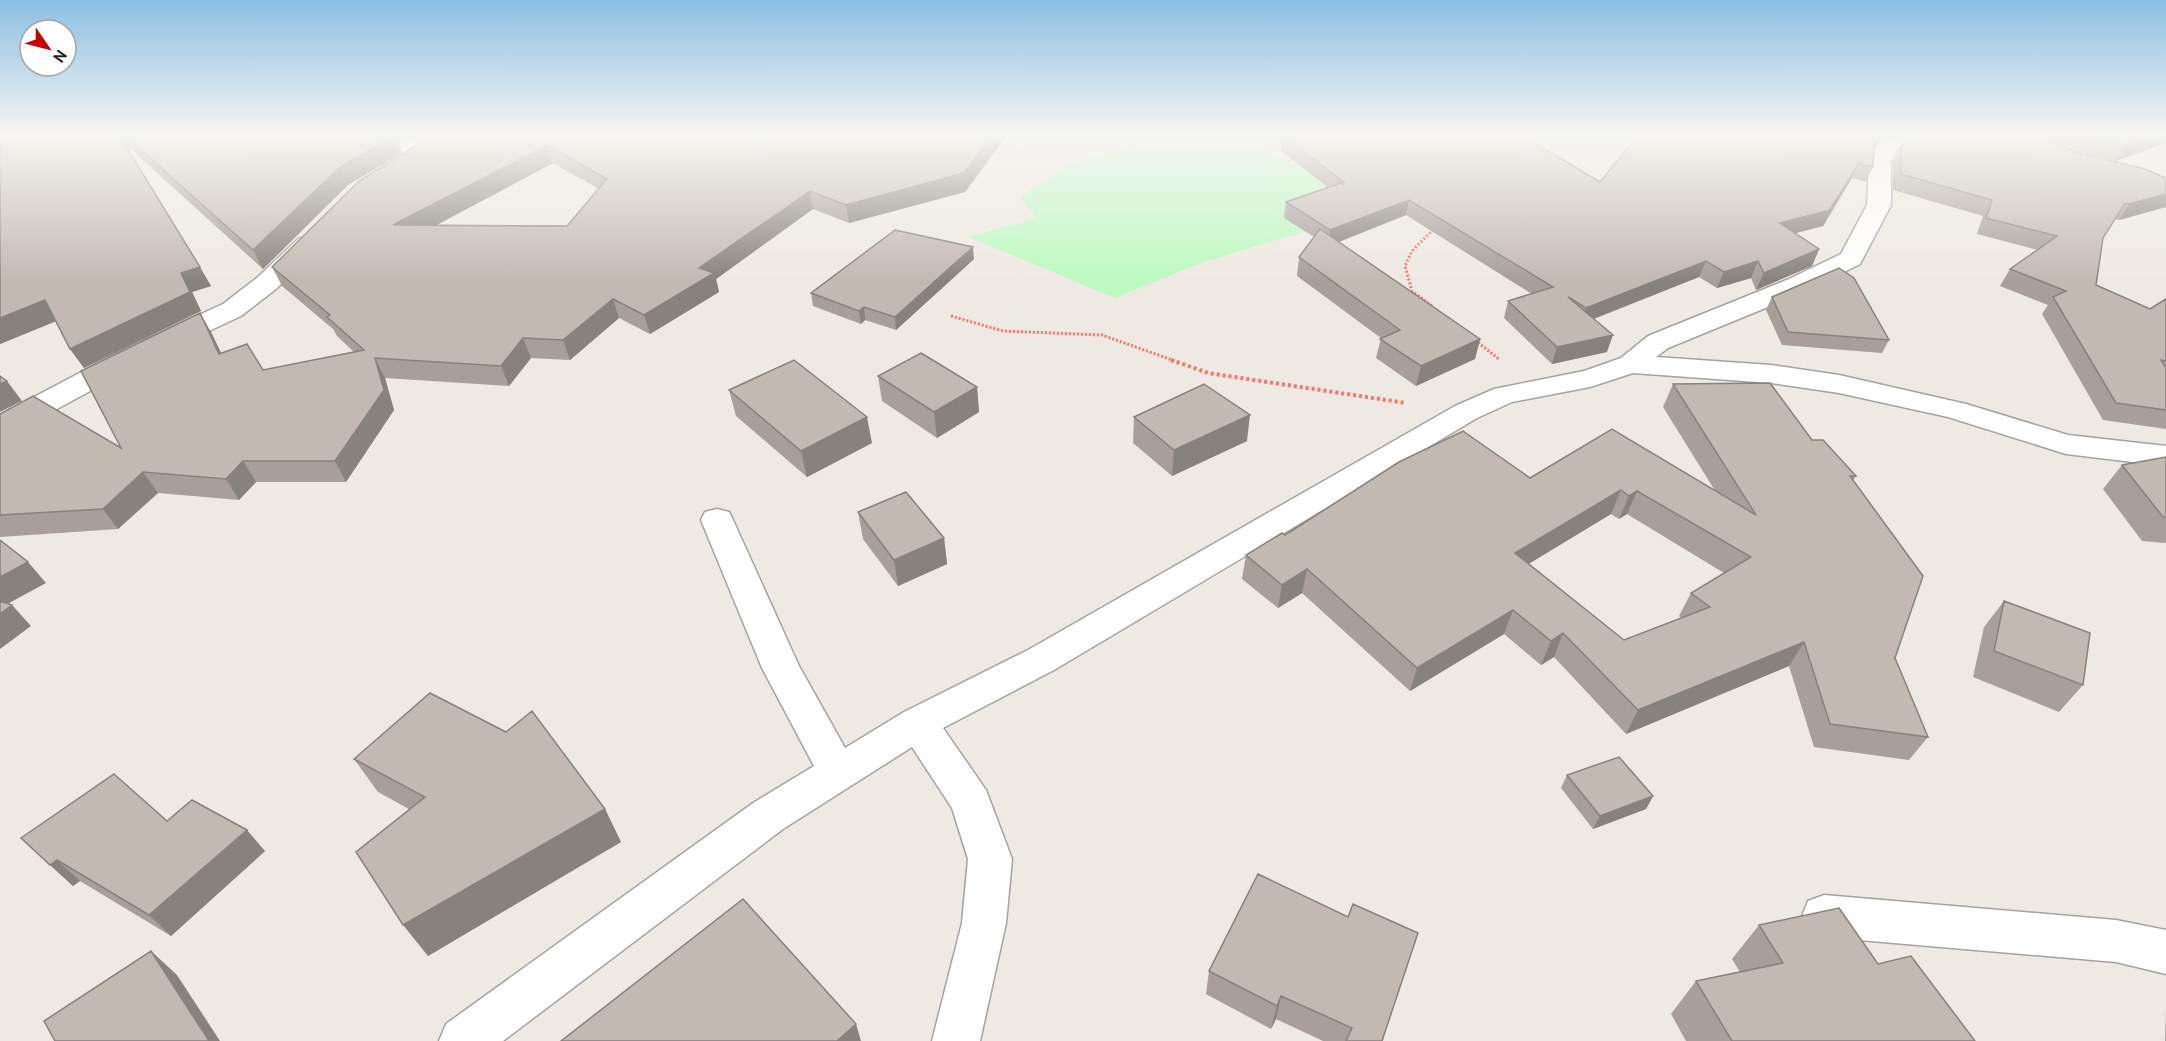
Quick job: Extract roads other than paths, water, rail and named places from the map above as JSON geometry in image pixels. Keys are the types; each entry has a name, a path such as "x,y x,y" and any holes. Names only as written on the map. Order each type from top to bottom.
{"street":[{"path":"358,192 372,184"},
{"path":"463,1041 768,816 918,723 1041,660 1466,412 1504,395 1590,378 1631,364 1658,342 1797,285 1851,259 1879,205 1879,184"},
{"path":"0,427 139,352 232,310 267,283 326,225"},
{"path":"1631,364 1771,374 1839,384 1955,410 2066,444 2166,456"},
{"path":"717,520 781,668 838,773"},
{"path":"918,723 971,802 990,859 984,923 956,1041"},
{"path":"1824,916 2116,941 2166,952"}]}
